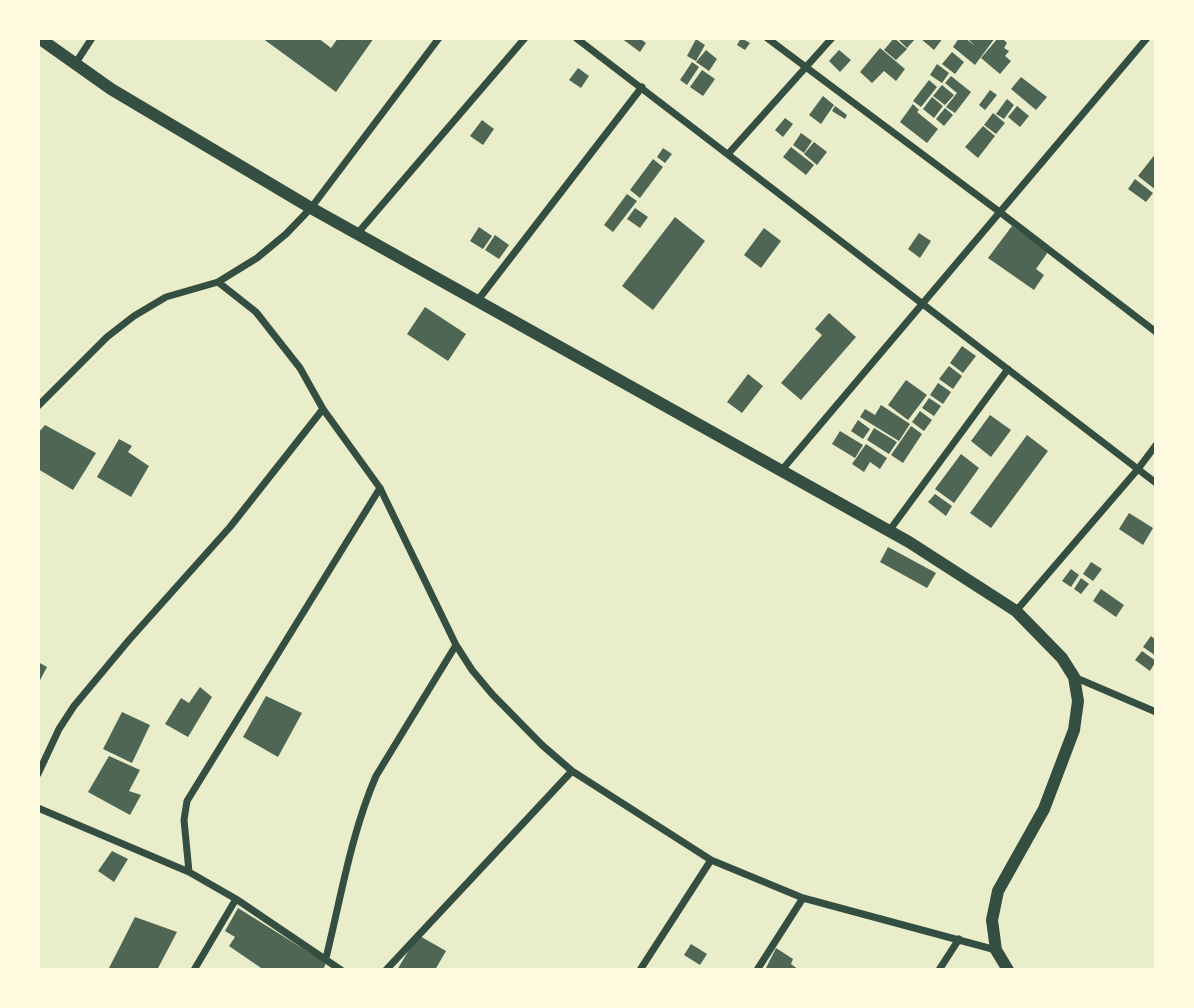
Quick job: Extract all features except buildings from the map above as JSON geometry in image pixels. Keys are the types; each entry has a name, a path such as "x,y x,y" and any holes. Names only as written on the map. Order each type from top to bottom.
{"street":[{"path":"39,38 111,89 311,208 889,531 1016,611 1062,658 1074,677 1077,701 1074,730 1044,809 998,891 992,920 996,950 1008,970"},
{"path":"74,65 92,38"},
{"path":"38,405 107,337 134,316 166,297 218,282 267,250 286,234 311,208 439,38"},
{"path":"357,234 525,38"},
{"path":"576,38 1156,483"},
{"path":"767,38 1001,212 1156,332"},
{"path":"728,154 832,38"},
{"path":"781,472 1147,38"},
{"path":"478,300 642,88"},
{"path":"218,282 256,312 300,368 323,409 380,488 456,645 472,670 492,694 572,771 711,860 803,898 996,950"},
{"path":"889,531 1008,369"},
{"path":"38,774 59,729 74,706 230,527 323,409"},
{"path":"1016,611 1156,445"},
{"path":"188,872 184,820 187,801 380,488"},
{"path":"326,958 357,829 376,776 456,645"},
{"path":"1074,677 1156,712"},
{"path":"386,970 572,771"},
{"path":"38,808 188,872 236,899 341,970"},
{"path":"640,970 711,860"},
{"path":"757,970 803,898"},
{"path":"194,970 236,899"},
{"path":"939,970 959,939"}]}
